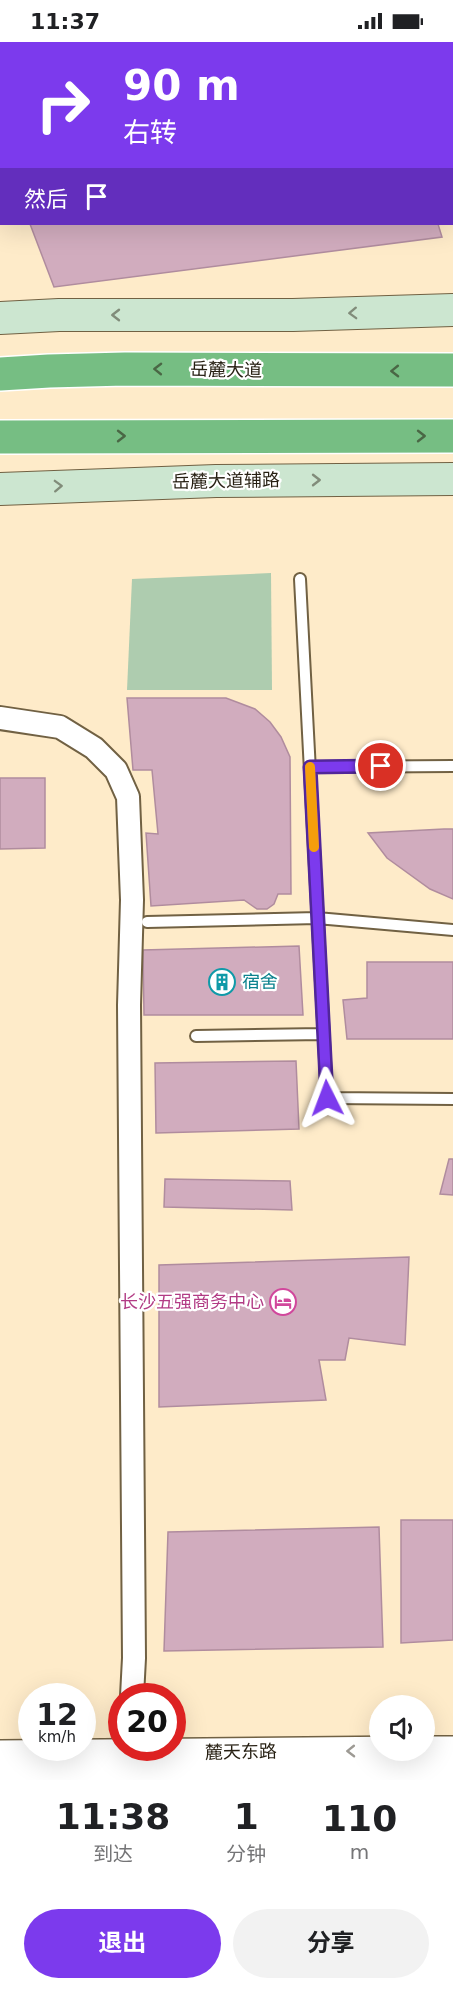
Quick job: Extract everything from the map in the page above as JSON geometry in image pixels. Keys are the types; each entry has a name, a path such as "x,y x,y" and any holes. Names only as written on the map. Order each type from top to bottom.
{"highway":[{"name":"岳麓大道","path":"0,374 126,369 453,370"},
{"path":"0,437 453,436"}],"main road":[{"path":"0,318 59,315 293,315 453,310"},
{"name":"岳麓大道辅路","path":"0,489 216,481 453,479"}],"street":[{"path":"0,718 60,727 94,748 116,770 128,797 132,900 129,1005 133,1683"},
{"path":"435,1750 453,1750"},
{"name":"麓天东路","path":"186,1757 369,1751"},
{"name":"麓天东路","path":"0,1754 108,1758"},
{"path":"0,1778 115,1761"},
{"path":"171,1761 453,1774"}],"lane":[{"path":"300,579 327,1098 453,1099"},
{"path":"310,767 453,766"},
{"path":"147,922 317,918 453,930"},
{"path":"196,1036 323,1034"}],"green space":[{"path":"271,573 272,690 127,690 132,579"}],"building":[{"path":"30,225 438,225 442,237 54,287"},
{"path":"127,698 226,698 255,709 270,722 281,737 290,757 291,894 278,894 274,904 267,909 257,909 244,900 151,906 146,833 158,834 152,770 133,770"},
{"path":"0,778 45,778 45,848 0,849"},
{"path":"453,829 453,899 430,889 387,858 368,833"},
{"name":"宿舍","path":"299,946 303,1015 144,1015 143,950"},
{"path":"367,962 453,962 453,1039 347,1039 343,1000 367,998"},
{"path":"296,1061 299,1129 156,1133 155,1063"},
{"path":"449,1159 453,1159 453,1195 440,1194"},
{"path":"165,1179 290,1181 292,1210 164,1207"},
{"name":"长沙五强商务中心","path":"409,1257 405,1345 349,1338 345,1360 319,1360 326,1400 159,1407 159,1265"},
{"path":"401,1520 453,1520 453,1640 401,1643"},
{"path":"379,1527 383,1647 164,1651 168,1532"}],"slow traffic":[{"path":"310,767 314,847"}],"place":[{"name":"宿舍","path":"222,982"},
{"name":"长沙五强商务中心","path":"283,1302"}],"route":[{"path":"327,1098 310,767 381,766"}]}
